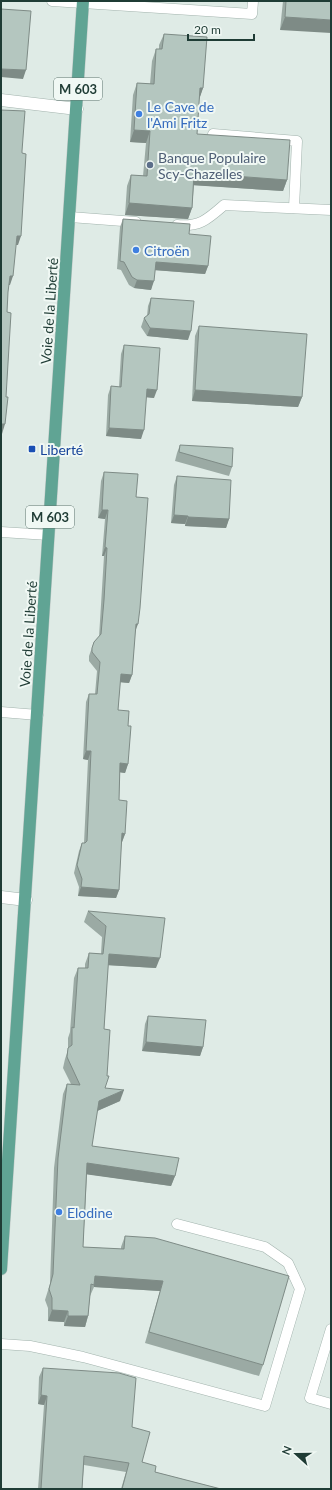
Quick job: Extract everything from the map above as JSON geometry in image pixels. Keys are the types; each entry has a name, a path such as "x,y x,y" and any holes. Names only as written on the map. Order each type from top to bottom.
{"main road":[{"name":"Voie de la Liberté","path":"1,1269 83,3"}],"street":[{"path":"1,100 77,109"},
{"path":"1,897 26,900"}],"lane":[{"path":"52,1 129,4 252,14 253,1"},
{"path":"213,134 297,141 294,208"},
{"path":"164,224 188,226 205,222 224,205 331,210"},
{"path":"70,217 149,223"},
{"path":"1,532 49,535"},
{"path":"1,712 38,715"},
{"path":"1,1344 30,1346 83,1357 265,1406 300,1289 288,1263 265,1247 177,1224"},
{"path":"331,1329 310,1398 331,1404"}],"building":[{"path":"286,1 331,1 331,20 285,17"},
{"path":"1,9 31,11 26,70 1,69"},
{"path":"164,34 207,37 203,88 200,88 197,134 290,140 287,180 194,173 192,208 129,203 131,175 147,176 150,131 134,130 137,83 154,84 156,49 162,49"},
{"path":"1,110 25,111 22,153 26,154 21,236 17,236 13,276 10,276 8,292 7,312 11,313 6,397 8,397 5,424 2,424 1,433"},
{"path":"123,219 190,224 189,234 211,236 208,266 156,262 154,281 137,280 132,277 124,262 120,261"},
{"path":"151,298 194,301 191,331 150,328 144,318 149,314"},
{"path":"199,326 307,334 302,397 195,390"},
{"path":"124,345 160,348 157,390 147,389 144,430 109,428 111,386 121,387"},
{"path":"180,445 233,448 232,467 179,452"},
{"path":"104,472 138,474 136,497 148,498 140,608 138,624 136,624 132,675 121,674 118,710 129,711 128,726 131,726 128,764 120,763 119,800 127,801 125,834 122,833 119,890 81,887 82,879 77,865 82,843 87,841 91,751 86,751 89,694 97,694 100,662 92,652 92,648 94,642 101,634 104,600 107,548 105,547 108,510 102,510"},
{"path":"177,476 231,480 229,519 174,515"},
{"path":"88,911 165,918 160,958 109,954 104,1029 110,1030 107,1076 109,1076 105,1088 124,1090 99,1101 92,1146 179,1158 175,1176 87,1163 83,1247 124,1249 125,1236 155,1238 289,1276 263,1365 149,1332 163,1281 95,1276 94,1285 91,1284 88,1316 68,1316 68,1311 52,1310 52,1298 49,1289 53,1274 58,1158 67,1084 80,1085 67,1057 68,1048 72,1045 72,1027 74,1028 78,968 88,968 89,953 103,954 106,926"},
{"path":"148,1016 206,1020 203,1047 146,1042"},
{"path":"43,1368 119,1373 136,1378 132,1427 150,1432 142,1462 156,1466 155,1472 221,1489 122,1489 129,1463 84,1456 82,1489 41,1489 47,1396 41,1395"}],"place":[{"name":"Le Cave de l'Ami Fritz","path":"139,114"},
{"name":"Banque Populaire Scy-Chazelles","path":"150,165"},
{"name":"Citroën","path":"136,250"},
{"name":"Liberté","path":"32,449"},
{"name":"Elodine","path":"59,1212"}]}
